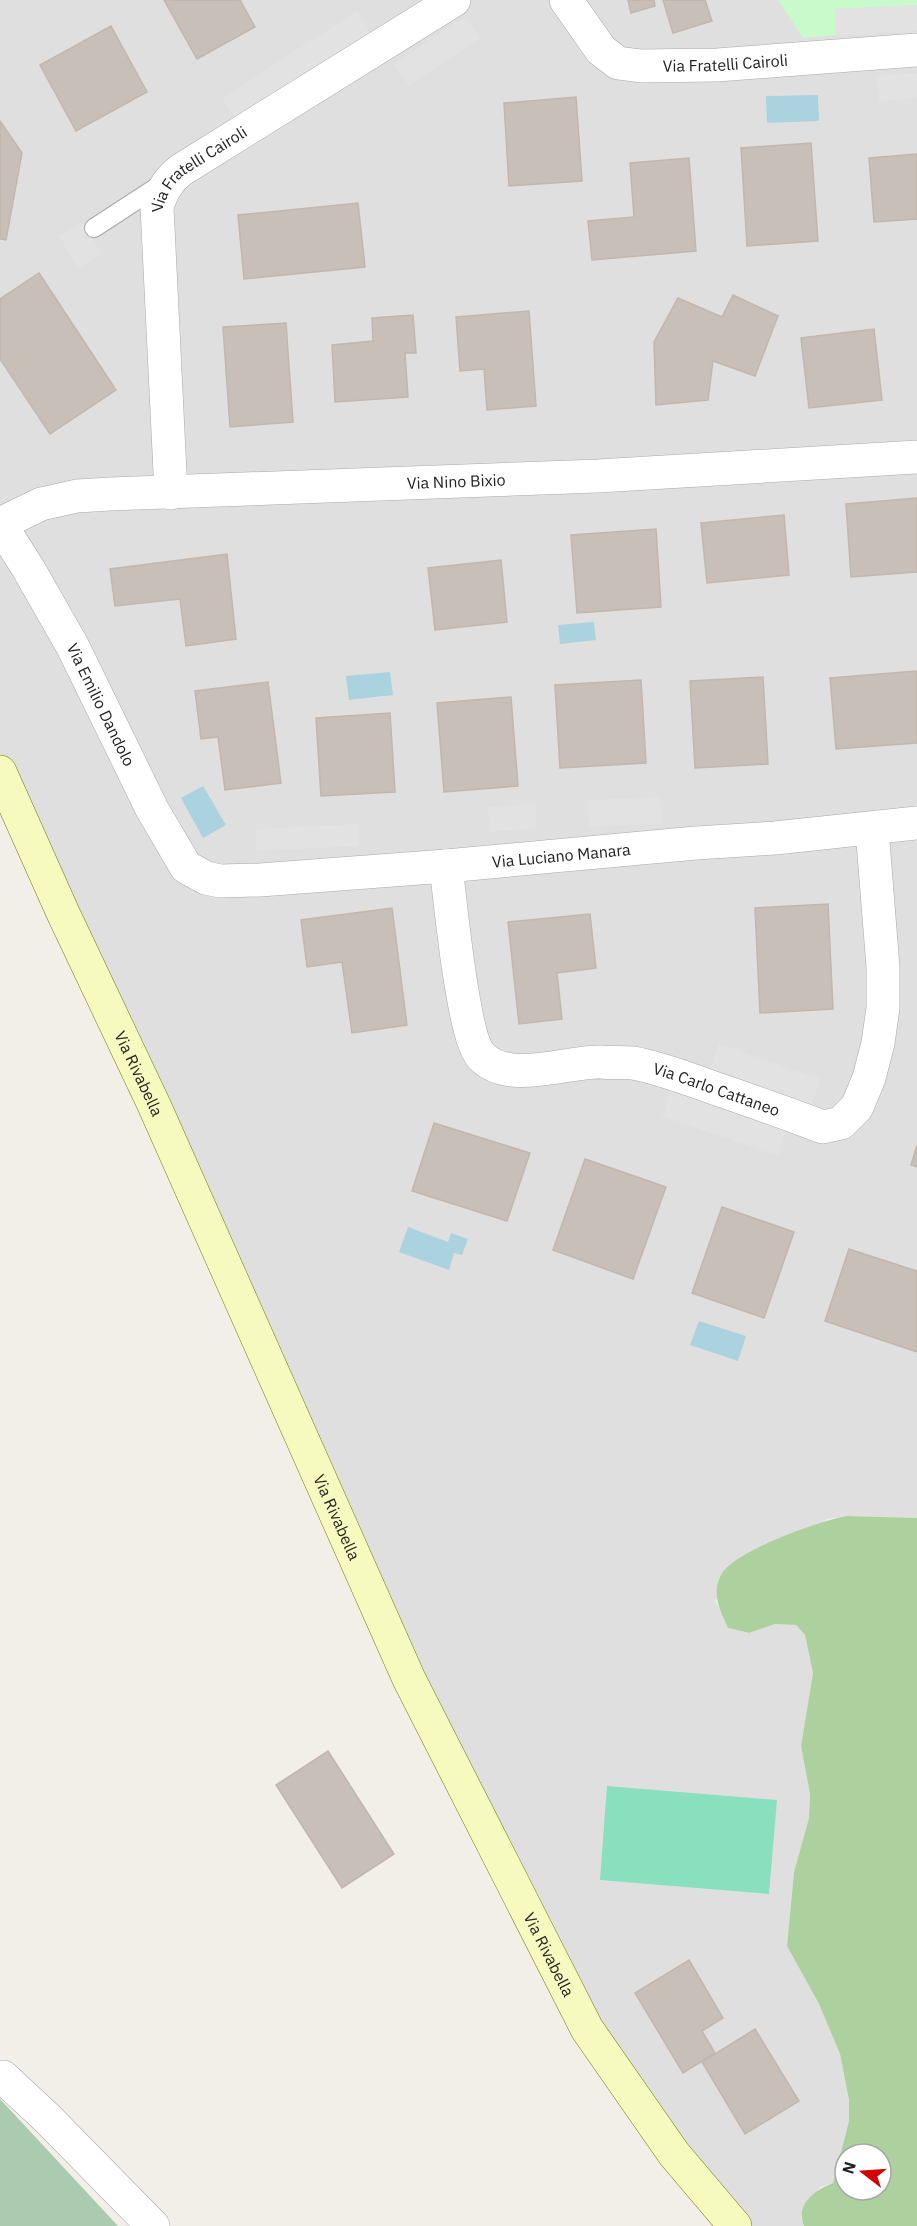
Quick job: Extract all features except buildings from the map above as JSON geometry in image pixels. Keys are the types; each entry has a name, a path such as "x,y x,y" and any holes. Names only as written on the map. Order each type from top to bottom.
{"street":[{"name":"Via Fratelli Cairoli","path":"171,493 157,207 162,192 170,179 454,0"},
{"name":"Via Fratelli Cairoli","path":"567,0 601,50 618,63 641,66 717,65 917,50"},
{"name":"Via Nino Bixio","path":"0,524 41,504 77,496 598,476 917,457"},
{"name":"Via Emilio Dandolo","path":"0,524 73,647 152,809 186,867 206,878"},
{"name":"Via Rivabella","path":"0,772 63,913 154,1105 399,1658 425,1710 587,2029 674,2154 735,2226"},
{"name":"Via Luciano Manara","path":"206,878 220,881 260,880 446,866 872,829 917,823"},
{"name":"Via Carlo Cattaneo","path":"446,866 462,985 472,1039 481,1057 496,1066 512,1070 534,1071 587,1062 632,1063 675,1074 823,1128 841,1123 857,1107 869,1078 878,1042 883,1008 883,967 872,829"},
{"path":"3,2077 47,2118 153,2226"}],"lane":[{"path":"94,228 170,179"}],"shaded area":[{"path":"0,0 917,0 917,1518 846,1516 827,1519 715,1600 728,1628 749,1633 775,1624 796,1625 805,1635 813,1673 801,1746 810,1794 809,1818 794,1872 787,1946 819,2004 840,2054 849,2100 849,2121 844,2142 833,2142 833,2183 820,2187 801,2218 804,2226 735,2226 587,2029 0,772"},
{"path":"917,5 917,31 836,35 835,9"},
{"path":"357,11 372,35 237,121 222,98"},
{"path":"466,16 480,39 409,86 394,64"},
{"path":"917,73 917,98 879,101 877,76"},
{"path":"82,222 102,254 78,268 59,236"},
{"path":"660,797 662,824 589,827 588,800"},
{"path":"535,804 537,828 490,832 488,807"},
{"path":"358,824 359,846 256,851 256,829"},
{"path":"719,1044 821,1079 811,1106 709,1070"},
{"path":"671,1089 786,1129 778,1156 662,1116"}],"green space":[{"path":"778,0 917,0 917,5 835,9 836,35 803,38"},
{"path":"846,1516 917,1518 917,2226 804,2226 802,2218 802,2211 808,2199 833,2183 833,2202 893,2202 893,2142 844,2142 849,2121 849,2100 840,2054 819,2004 787,1946 794,1872 809,1818 810,1794 801,1746 813,1673 805,1635 796,1625 775,1624 749,1633 728,1628 717,1595 718,1582 729,1566 759,1547 798,1531"},
{"path":"607,1786 777,1800 769,1894 600,1880"},
{"path":"0,2099 118,2226 0,2226"}],"water":[{"path":"818,95 819,121 767,123 766,96"},
{"path":"594,622 596,640 560,644 558,625"},
{"path":"390,672 393,695 349,700 346,676"},
{"path":"203,786 226,825 203,838 181,798"},
{"path":"408,1227 448,1242 451,1233 468,1239 462,1255 454,1253 449,1270 399,1252"},
{"path":"699,1321 746,1336 738,1361 690,1345"}]}
